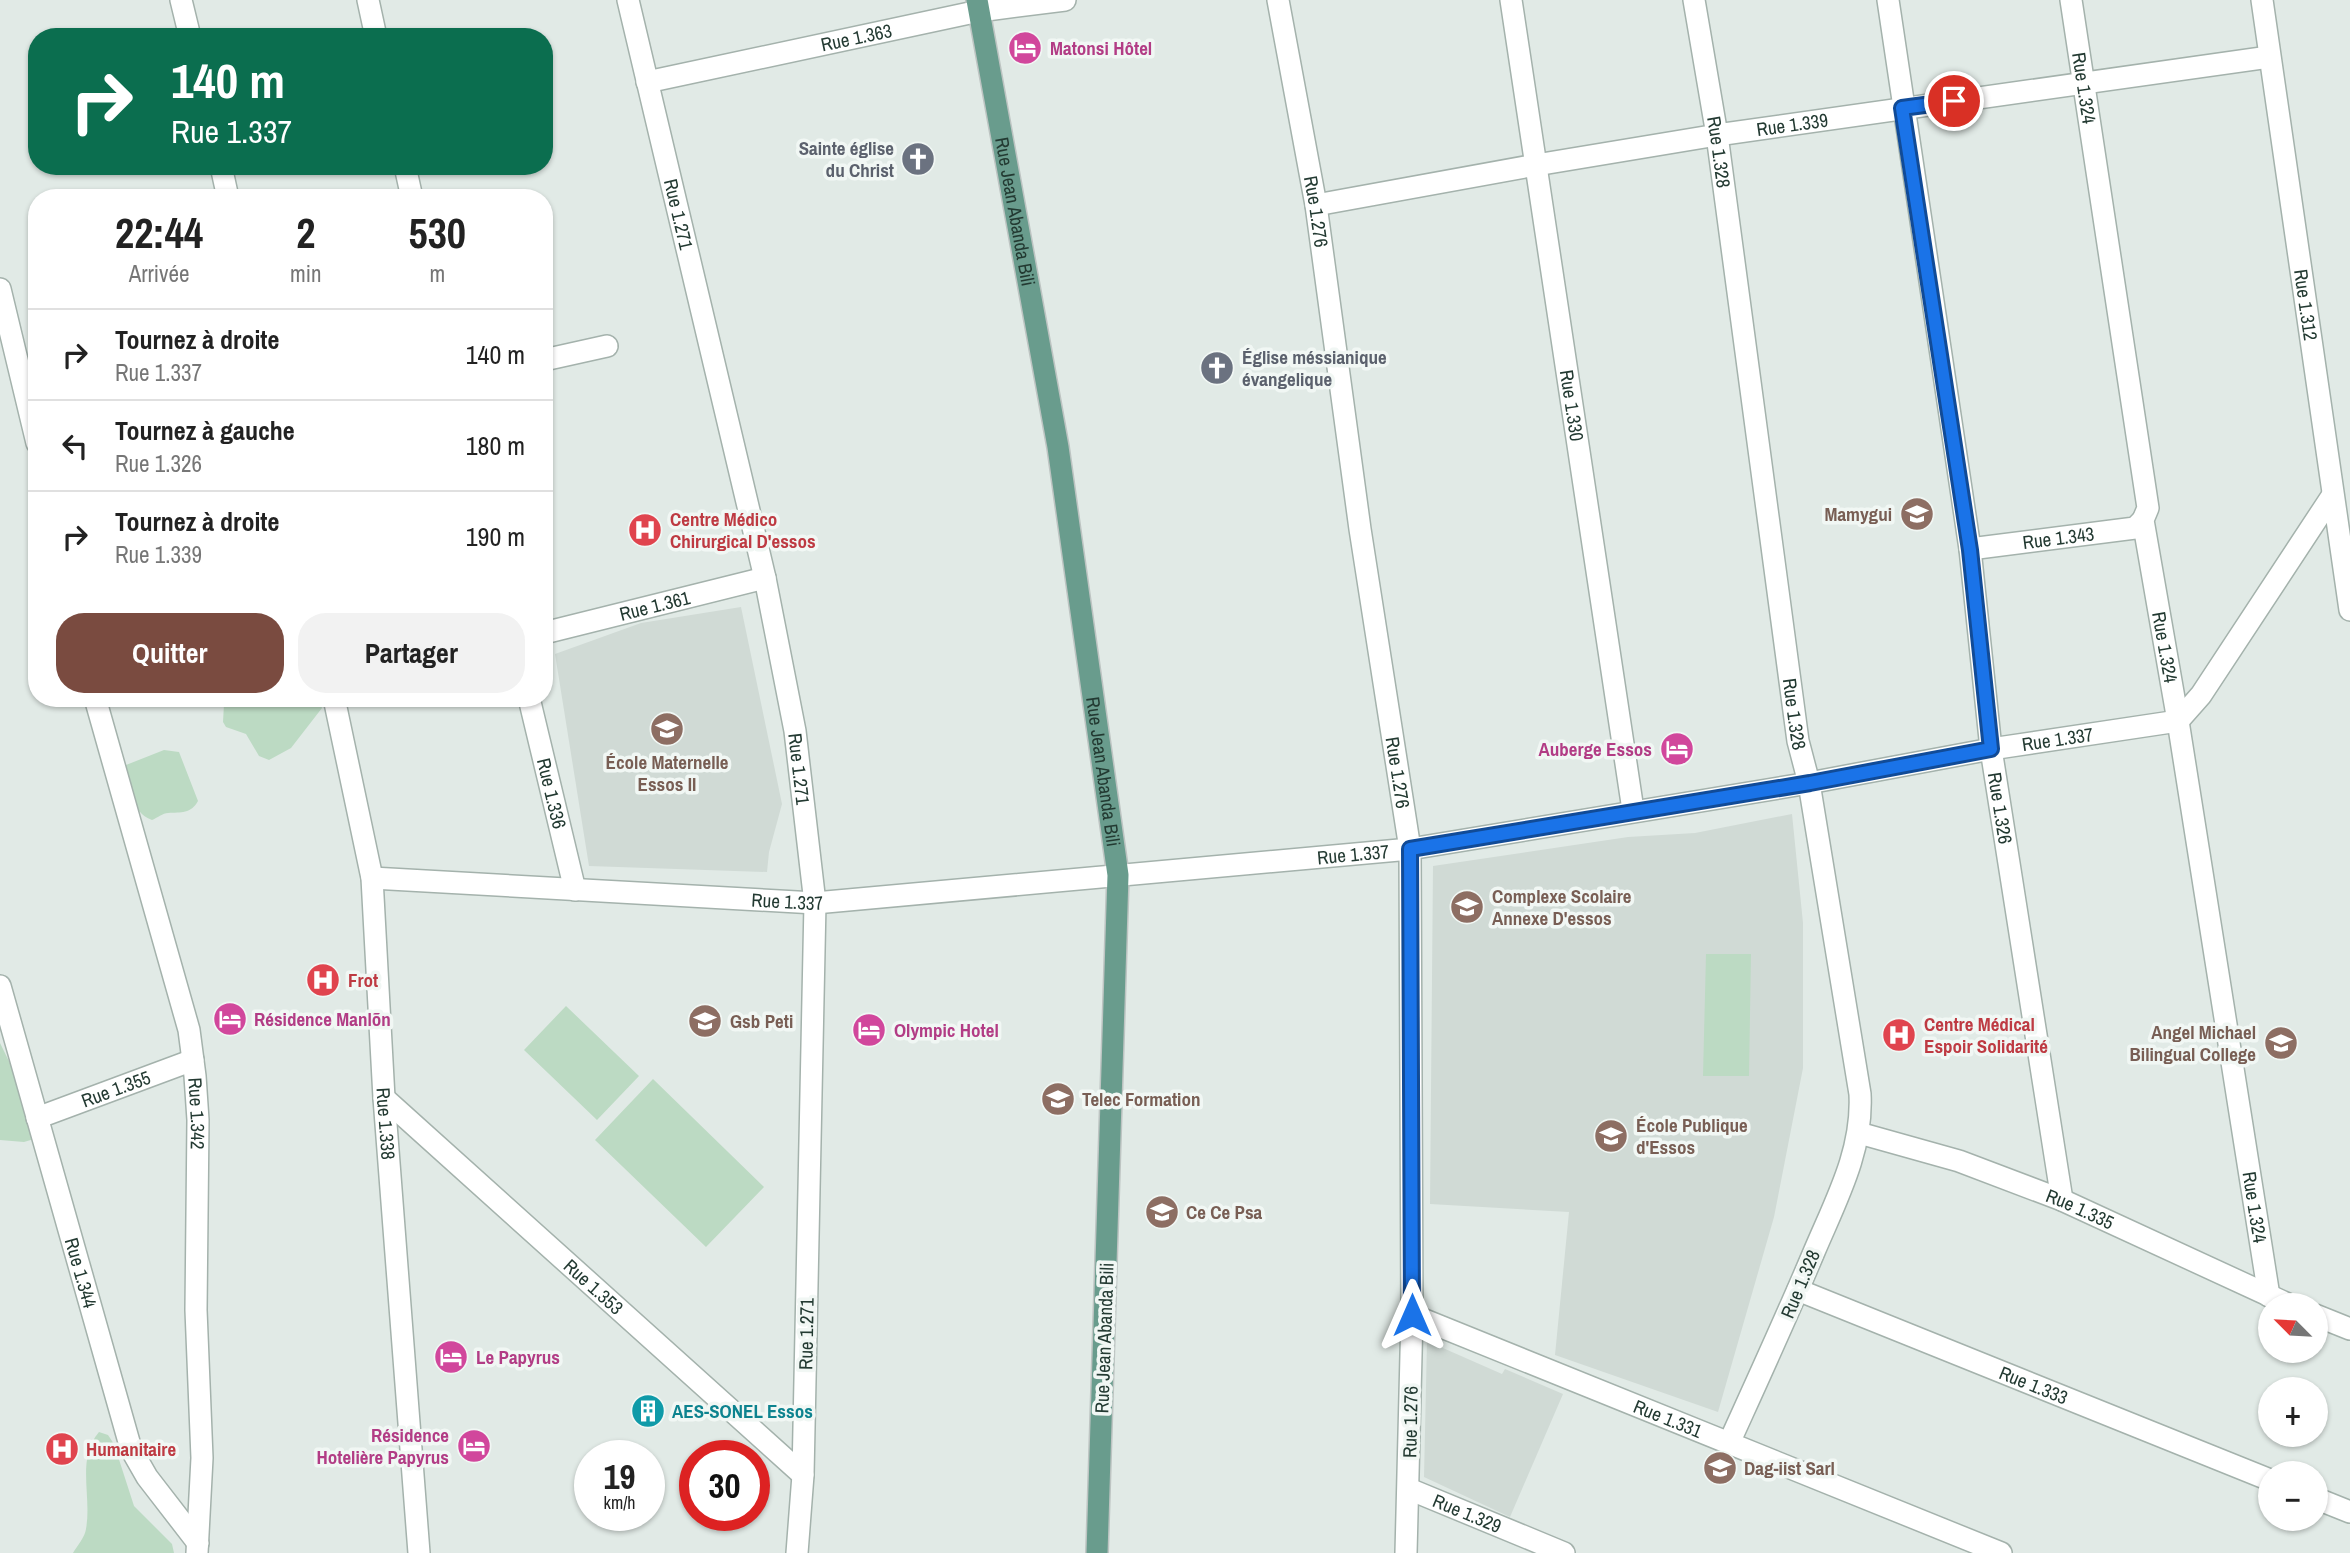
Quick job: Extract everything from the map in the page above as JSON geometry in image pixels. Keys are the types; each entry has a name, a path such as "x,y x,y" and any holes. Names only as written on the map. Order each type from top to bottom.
{"main road":[{"name":"Rue Jean Abanda Bili","path":"978,5 1058,447 1118,874 1097,1553"}],"street":[{"path":"181,0 188,28"},
{"path":"368,0 374,28"},
{"name":"Rue 1.271","path":"628,0 765,578 795,731 815,903 803,1475 797,1553"},
{"name":"Rue 1.363","path":"647,82 978,5 1065,0"},
{"name":"Rue 1.276","path":"1278,0 1316,205 1362,542 1410,849 1412,1315 1406,1553"},
{"name":"Rue 1.330","path":"1511,0 1633,810"},
{"name":"Rue 1.328","path":"1694,0 1717,135 1798,741 1810,783 1860,1094 1859,1133 1850,1167 1729,1443"},
{"name":"Rue 1.326","path":"1888,0 1970,550 1991,749 2062,1200"},
{"name":"Rue 1.324","path":"2071,0 2148,508 2143,520 2178,721 2269,1293"},
{"name":"Rue 1.312","path":"2262,0 2350,610"},
{"name":"Rue 1.339","path":"1316,205 1536,164 1717,135 2269,57"},
{"path":"0,289 28,406"},
{"path":"553,358 607,346"},
{"path":"2178,721 2208,684 2332,496"},
{"name":"Rue 1.343","path":"1970,550 2135,528 2143,520"},
{"name":"Rue 1.361","path":"553,631 765,578"},
{"name":"Rue 1.342","path":"98,707 189,1030 193,1060 198,1120 196,1310 202,1458 197,1548"},
{"name":"Rue 1.338","path":"336,707 372,878 384,1098 419,1553"},
{"name":"Rue 1.336","path":"531,707 575,890"},
{"name":"Rue 1.337","path":"372,878 815,903 1410,849 1633,810 1810,783 1991,749 2178,721"},
{"name":"Rue 1.344","path":"0,986 131,1450 146,1477 197,1548"},
{"name":"Rue 1.355","path":"37,1118 193,1060"},
{"name":"Rue 1.353","path":"384,1098 803,1475"},
{"name":"Rue 1.335","path":"1859,1133 1959,1161 2062,1200 2263,1293"},
{"name":"Rue 1.333","path":"1798,1290 2258,1475"},
{"name":"Rue 1.331","path":"1412,1315 2001,1553"},
{"path":"2328,1320 2350,1329"},
{"name":"Rue 1.329","path":"1409,1489 1564,1553"},
{"path":"2328,1504 2350,1513"}],"shaded area":[{"name":"École Maternelle Essos II","path":"741,607 782,804 769,852 767,872 589,866 555,654 641,623"},
{"name":"École Publique d'Essos","path":"1792,814 1803,923 1803,1068 1774,1217 1718,1412 1555,1355 1569,1212 1430,1204 1433,866 1628,837 1695,833"},
{"path":"1427,1341 1502,1374 1505,1369 1563,1394 1510,1517 1424,1477"}],"green space":[{"path":"224,707 322,708 291,748 269,760 259,756 246,734 226,727 223,722"},
{"path":"164,750 179,752 198,801 189,810 166,813 152,820 135,805 126,765"},
{"path":"1706,954 1751,954 1749,1076 1703,1076"},
{"path":"566,1006 639,1076 597,1120 524,1050"},
{"path":"0,1043 37,1118 34,1139 24,1142 0,1140"},
{"path":"653,1079 764,1187 706,1247 595,1140"},
{"path":"99,1432 108,1435 114,1444 134,1506 172,1544 174,1553 73,1553 86,1529 86,1466 92,1443"}],"place":[{"name":"Matonsi Hôtel","path":"1025,48"},
{"name":"Sainte église du Christ","path":"918,159"},
{"name":"Église méssianique évangelique","path":"1217,368"},
{"name":"Mamygui","path":"1917,514"},
{"name":"Centre Médico Chirurgical D'essos","path":"645,530"},
{"name":"École Maternelle Essos II","path":"667,729"},
{"name":"Auberge Essos","path":"1677,749"},
{"name":"Complexe Scolaire Annexe D'essos","path":"1467,907"},
{"name":"Frot","path":"323,980"},
{"name":"Résidence Manlõn","path":"230,1019"},
{"name":"Gsb Peti","path":"705,1021"},
{"name":"Olympic Hotel","path":"869,1030"},
{"name":"Centre Médical Espoir Solidarité","path":"1899,1035"},
{"name":"Angel Michael Bilingual College","path":"2281,1043"},
{"name":"Telec Formation","path":"1058,1099"},
{"name":"École Publique d'Essos","path":"1611,1136"},
{"name":"Ce Ce Psa","path":"1162,1212"},
{"name":"Le Papyrus","path":"451,1357"},
{"name":"AES-SONEL Essos","path":"648,1411"},
{"name":"Résidence Hotelière Papyrus","path":"474,1446"},
{"name":"Humanitaire","path":"62,1449"},
{"name":"Dag-iist Sarl","path":"1720,1468"}],"route":[{"path":"1412,1315 1410,849 1633,810 1810,783 1991,749 1970,550 1902,108 1954,101"}]}
